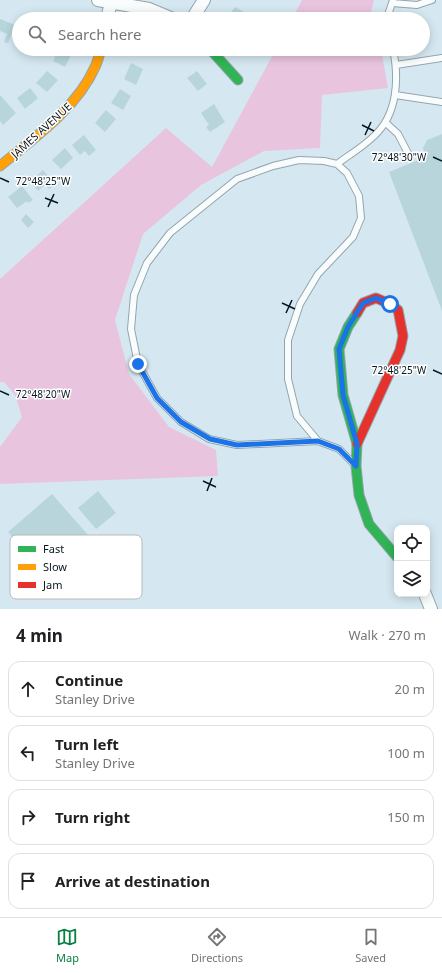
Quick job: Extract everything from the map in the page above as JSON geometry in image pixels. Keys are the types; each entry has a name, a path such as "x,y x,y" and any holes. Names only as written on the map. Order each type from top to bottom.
{"street":[{"path":"98,0 149,9 156,12"},
{"path":"196,12 204,0"},
{"path":"109,12 111,2"},
{"name":"JAMES AVENUE","path":"0,166 56,118 74,100 92,73 100,56"},
{"path":"216,56 238,80"},
{"path":"357,444 400,350 403,336 398,310 390,304 376,298 363,303 348,327 339,349 343,395 357,444 356,466 360,495 369,524 394,553"},
{"path":"426,597 432,609"}],"lane":[{"path":"389,12 393,1 417,5 432,0"},
{"path":"336,164 374,136 386,123 394,104 396,65 394,56"},
{"path":"396,65 442,58"},
{"path":"395,95 442,102"},
{"path":"386,123 398,134 410,157"},
{"path":"318,441 297,416 288,379 288,340 300,304 318,274 354,237 361,218 358,196 347,173 336,164 324,160 299,160 273,166 237,179 170,233 147,263 134,295 131,329 138,364 157,398 181,422 210,439 237,445 318,441 339,449 356,466"}],"shaded area":[{"path":"302,0 374,0 371,12 296,12"},
{"path":"272,56 382,56 388,88 322,95 320,148 264,151 201,185 143,234 115,320 129,374 169,427 216,450 218,476 0,484 0,447 22,417 15,395 4,382 0,382 0,279 166,128 212,167"}],"building":[{"path":"235,7 244,12 231,12"},
{"path":"0,19 12,24 12,33 8,43 4,42 7,34 0,31"},
{"path":"56,56 70,56 65,67 53,61"},
{"path":"131,63 143,69 136,85 124,79"},
{"path":"47,71 58,80 47,92 36,83"},
{"path":"197,71 207,84 198,91 187,78"},
{"path":"30,88 38,98 25,109 17,98"},
{"path":"120,89 131,96 123,110 111,103"},
{"path":"0,95 16,113 3,125 0,121"},
{"path":"214,104 225,122 210,132 206,127 209,125 201,113"},
{"path":"106,110 116,119 105,132 95,123"},
{"path":"442,134 442,311 389,172 426,157 423,148 427,140"},
{"path":"84,135 96,150 89,156 85,151 80,155 72,145"},
{"path":"65,148 73,158 61,169 52,160"},
{"path":"43,170 51,180 49,181 53,186 49,189 45,185 38,191 30,182"},
{"path":"22,186 33,200 28,203 27,201 17,208 8,197"},
{"path":"26,214 34,222 28,228 21,220"},
{"path":"98,491 116,513 96,529 78,508"},
{"path":"52,494 88,535 11,535 8,532"}],"traffic: fast":[{"path":"216,56 238,80"},
{"path":"357,313 348,327 339,349 343,395 357,444 356,466 359,495 369,524 394,553"}],"traffic: slow":[{"path":"0,166 54,121 66,109 87,82 99,56"}],"traffic: jam":[{"path":"357,313 363,303 376,298 390,304 398,310 403,336 400,350 357,444"}],"route":[{"path":"138,364 157,398 181,422 210,439 237,445 318,441 339,449 356,466 357,444 343,395 339,349 348,327 363,303 376,298 390,304"}]}
